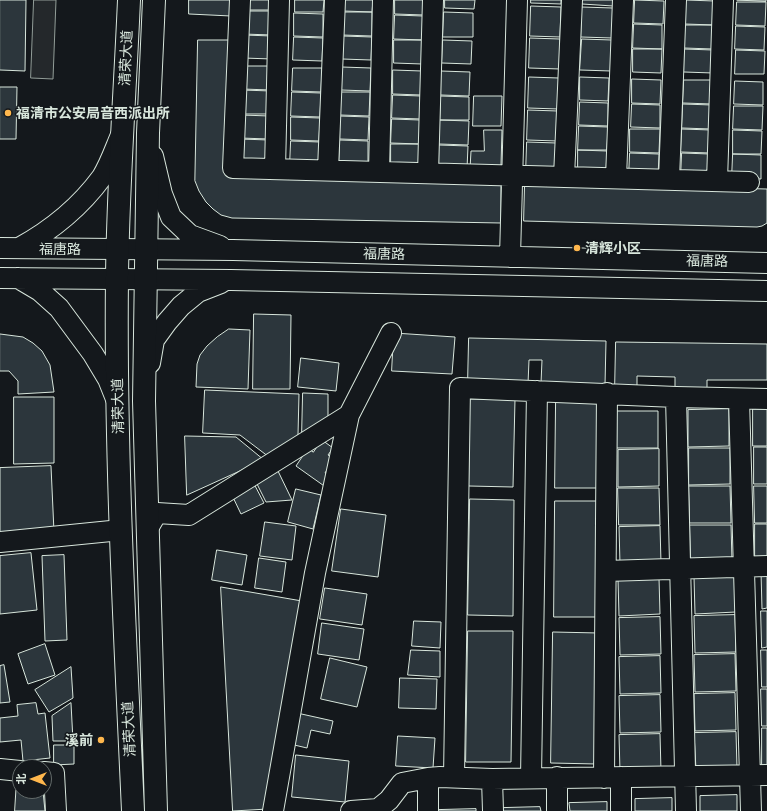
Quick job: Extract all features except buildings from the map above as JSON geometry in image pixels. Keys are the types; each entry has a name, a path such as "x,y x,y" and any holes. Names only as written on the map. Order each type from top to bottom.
{"main road":[{"name":"清荣大道","path":"129,0 117,278 121,530 133,811"},
{"name":"清荣大道","path":"154,0 148,133 144,401 156,811"}],"street":[{"path":"240,0 233,168 749,182"},
{"path":"275,169 279,0"},
{"path":"328,170 335,0"},
{"path":"379,172 383,0"},
{"path":"428,173 433,0"},
{"path":"510,257 517,0"},
{"path":"564,177 572,0"},
{"path":"616,178 623,0"},
{"path":"670,179 676,0"},
{"path":"717,181 723,0"},
{"path":"9,248 38,238 62,220 83,200 102,176 123,132"},
{"path":"148,133 162,194 171,217 190,235 233,250"},
{"name":"福唐路","path":"9,248 233,250 767,263"},
{"path":"9,278 40,291 59,308 94,354 108,378 118,402"},
{"name":"福唐路","path":"9,278 117,278 767,291"},
{"path":"144,401 154,340 166,322 181,306 198,292 231,280"},
{"path":"273,811 315,574 349,415 391,333"},
{"path":"454,777 460,388 676,397 767,399"},
{"path":"531,778 537,391"},
{"path":"607,393 606,571 613,777 621,811"},
{"path":"676,397 686,811"},
{"path":"739,399 744,567 758,775 751,811"},
{"path":"148,530 157,514 189,514 349,415"},
{"path":"0,542 121,530"},
{"path":"606,571 767,566"},
{"path":"0,769 12,770"},
{"path":"52,773 54,773 56,811"},
{"path":"351,811 378,809 389,800 402,783 428,778 454,777 492,779 758,775"},
{"path":"557,777 557,811"},
{"path":"428,778 428,811"},
{"path":"492,779 493,811"}],"shaded area":[{"path":"34,0 56,0 53,79 31,78"}],"place":[{"name":"福清市公安局音西派出所","path":"8,113"},
{"name":"清辉小区","path":"577,248"},
{"name":"溪前","path":"101,740"}]}
